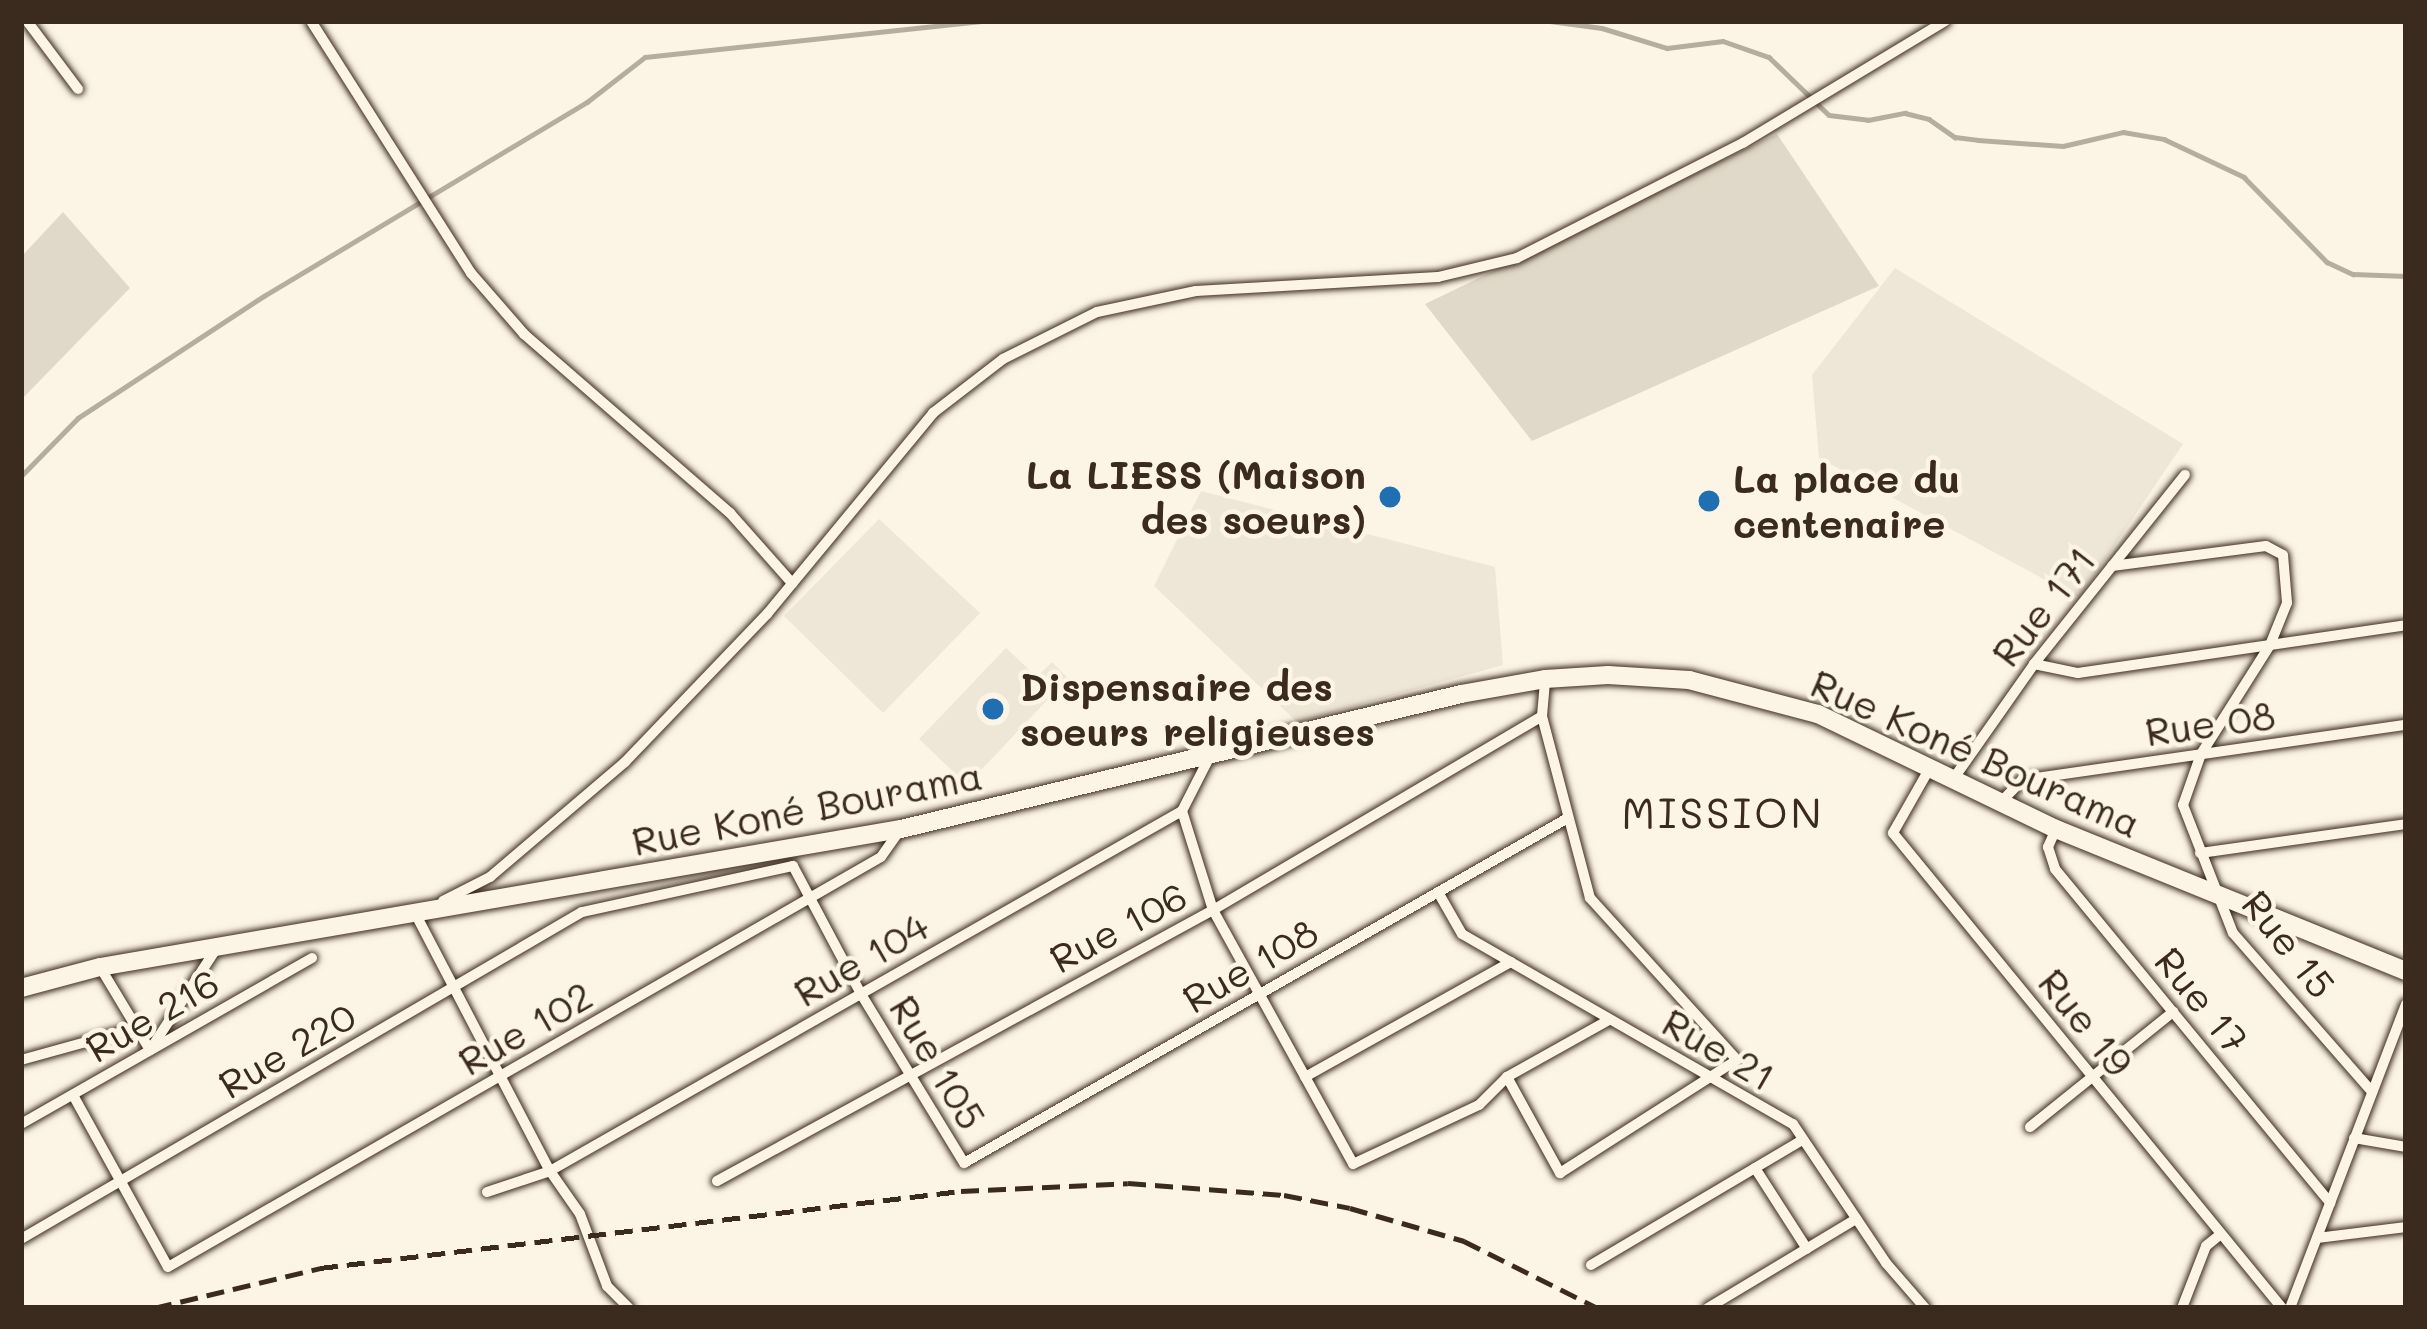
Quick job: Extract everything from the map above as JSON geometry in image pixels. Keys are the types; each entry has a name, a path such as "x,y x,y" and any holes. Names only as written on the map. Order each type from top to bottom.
{"highway":[{"name":"Rue Koné Bourama","path":"21,988 100,967 901,829 1545,679 1669,679 1739,689 1839,722 2056,829 2406,971"}],"street":[{"path":"27,21 78,89"},
{"path":"311,21 471,273 524,334 730,513 792,583"},
{"path":"629,1308 607,1286 580,1214 550,1171 414,913 490,877 625,762 792,583 934,412 1003,359 1096,312 1196,291 1438,278 1517,258 1805,106 1945,21"},
{"name":"Rue 171","path":"1954,778 2034,664 2185,475"},
{"name":"Rue 15","path":"2112,566 2266,546 2283,555 2287,603 2270,645 2201,754 2183,805 2214,896 2233,933 2372,1092"},
{"path":"2034,664 2078,673 2406,625"},
{"path":"1508,1078 1560,1174 1738,1060 1590,898 1542,716 1545,679"},
{"name":"Rue 106","path":"717,1181 1213,910 1542,716"},
{"name":"Rue 08","path":"2000,802 2022,780 2406,725"},
{"name":"Rue 104","path":"487,1192 550,1171 1181,811 1196,792 1211,754"},
{"name":"Rue 19","path":"1930,766 1893,833 2286,1308"},
{"path":"1181,811 1213,910 1353,1164 1479,1105 1508,1078 1609,1020"},
{"name":"Rue 108","path":"964,1162 1567,819"},
{"path":"2200,853 2406,824"},
{"name":"Rue 102","path":"121,1181 169,1267 881,857 901,829"},
{"name":"Rue 17","path":"2056,829 2048,847 2055,868 2330,1203"},
{"name":"Rue 105","path":"793,866 861,994 964,1162"},
{"name":"Rue 220","path":"21,1238 582,912 793,866"},
{"name":"Rue 21","path":"1438,892 1462,934 1793,1124 1856,1219 1925,1308"},
{"path":"100,967 150,1050 216,949"},
{"name":"Rue 216","path":"21,1124 312,958"},
{"path":"1305,1077 1511,962"},
{"path":"2286,1308 2406,1004"},
{"path":"2030,1127 2173,1012"},
{"path":"21,1060 136,1028"},
{"path":"73,1094 121,1181"},
{"path":"2354,1138 2406,1147"},
{"path":"1591,1265 1802,1140"},
{"path":"1754,1168 1807,1249"},
{"path":"1708,1308 1856,1219"},
{"path":"2317,1238 2406,1227"},
{"path":"2182,1308 2206,1246 2221,1234"}],"shaded area":[{"path":"1777,134 1879,286 1532,441 1425,304"},
{"path":"63,212 130,288 21,400 21,257"},
{"path":"1895,268 2183,444 2079,598 1819,458 1812,375"},
{"path":"1201,491 1495,567 1503,665 1297,722 1154,586"},
{"path":"879,519 980,613 883,713 784,616"},
{"name":"Dispensaire des soeurs religieuses","path":"1006,648 1037,677 1052,662 1068,678 967,785 919,739"}],"waterway":[{"path":"21,476 78,418 264,296 587,102 645,57 981,21"},
{"path":"1550,21 1602,28 1667,48 1723,41 1769,57 1829,115 1868,120 1905,113 1929,119 1955,137 1978,140 2063,146 2123,132 2164,139 2244,177 2327,262 2353,274 2406,276"}],"railway":[{"path":"154,1308 320,1268 961,1191 1128,1183 1284,1195 1350,1208 1464,1241 1598,1308"}],"place":[{"name":"La LIESS (Maison des soeurs)","path":"1390,497"},
{"name":"La place du centenaire","path":"1709,501"},
{"name":"Dispensaire des soeurs religieuses","path":"993,709"}],"district":[{"name":"MISSION","path":"1723,813"}]}
